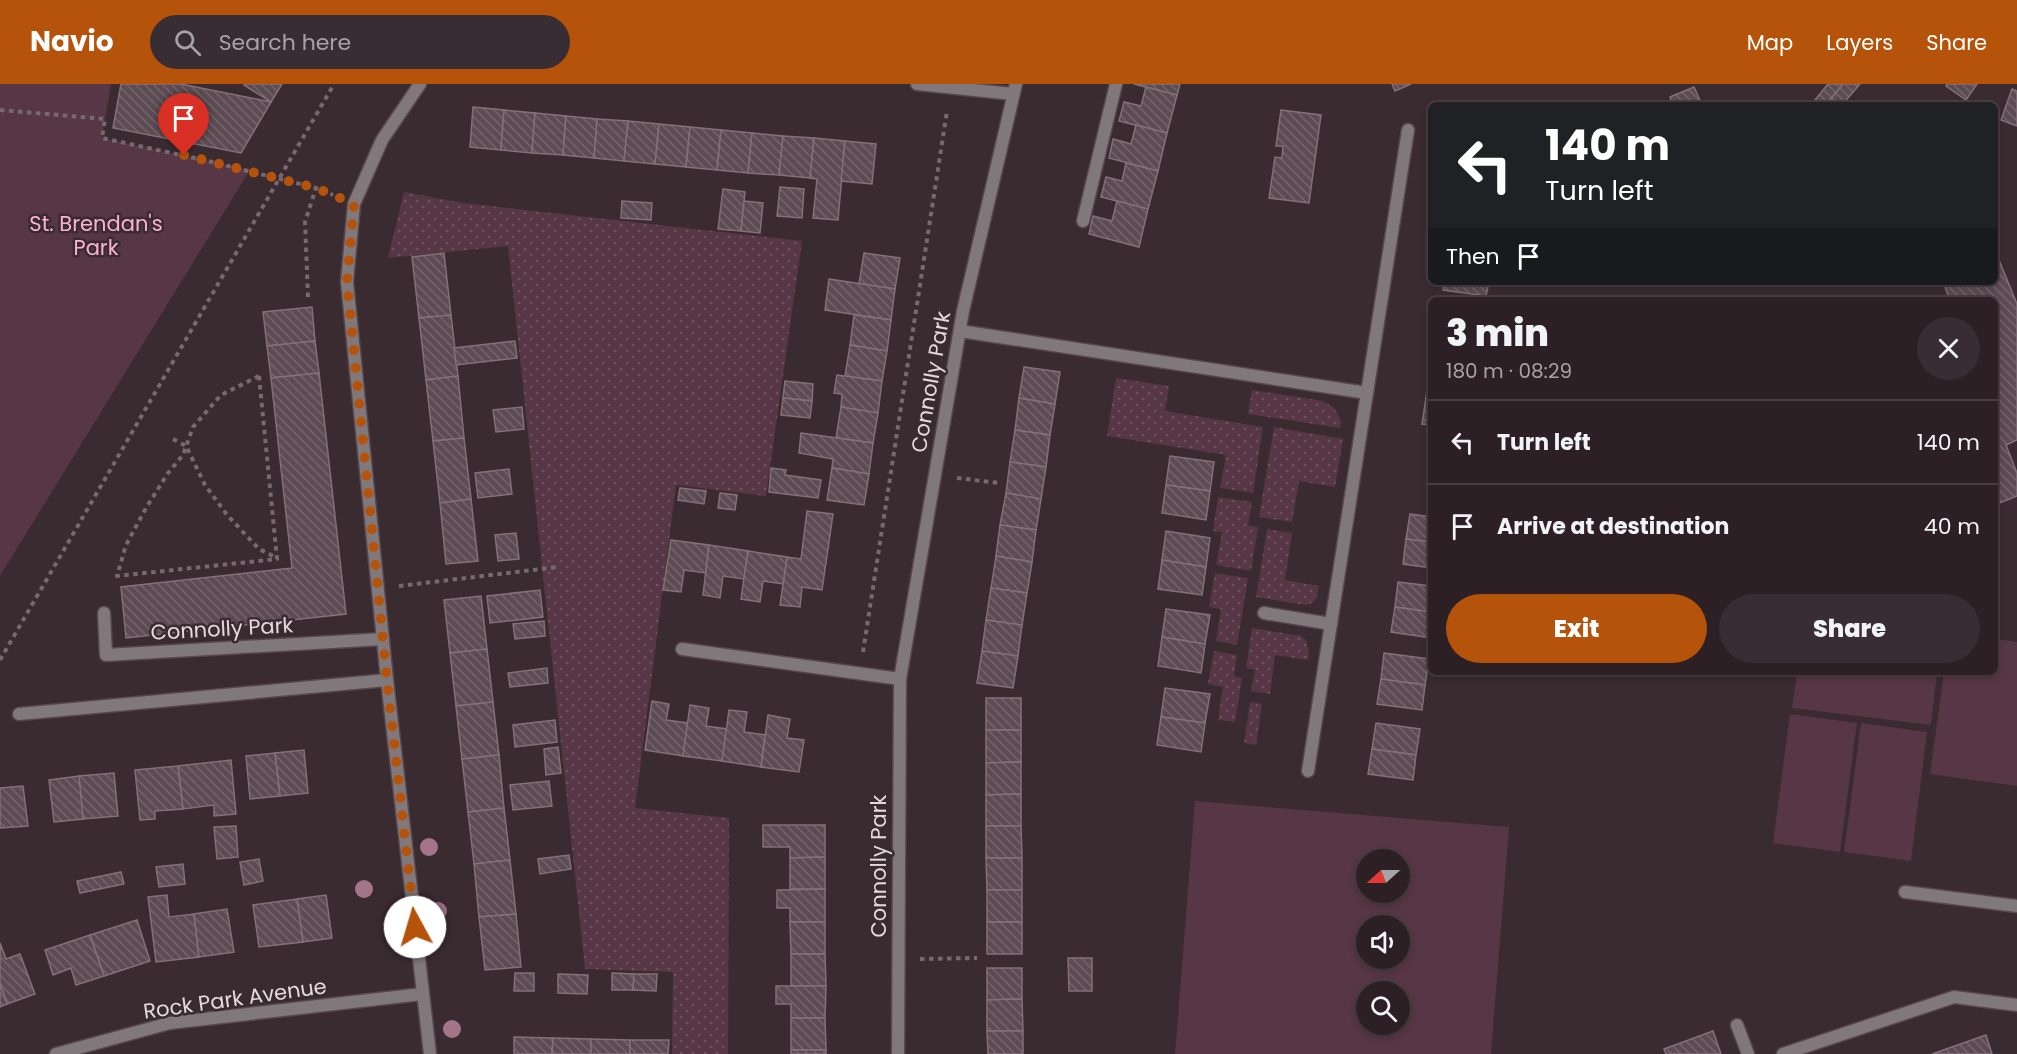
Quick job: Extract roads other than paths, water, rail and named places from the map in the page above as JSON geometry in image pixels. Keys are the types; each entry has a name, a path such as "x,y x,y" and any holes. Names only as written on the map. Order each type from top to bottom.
{"street":[{"path":"420,84 382,140 354,204 347,282 387,680 430,1054"},
{"name":"Connolly Park","path":"898,1054 900,679 960,331 1014,89 951,88 916,84"},
{"path":"1083,220 1116,84"},
{"path":"1308,771 1408,130"},
{"path":"960,331 1367,393"},
{"name":"Connolly Park","path":"104,613 106,655 383,639"},
{"path":"1264,613 1331,624"},
{"path":"682,649 900,679"},
{"path":"19,714 387,680"},
{"path":"1905,892 2017,906"},
{"name":"Rock Park Avenue","path":"56,1054 170,1023 422,994"},
{"path":"1782,1054 1954,997 2017,1005"},
{"path":"1737,1025 1748,1054"}],"park label":[{"name":"St. Brendan's Park","path":"96,236"}]}
